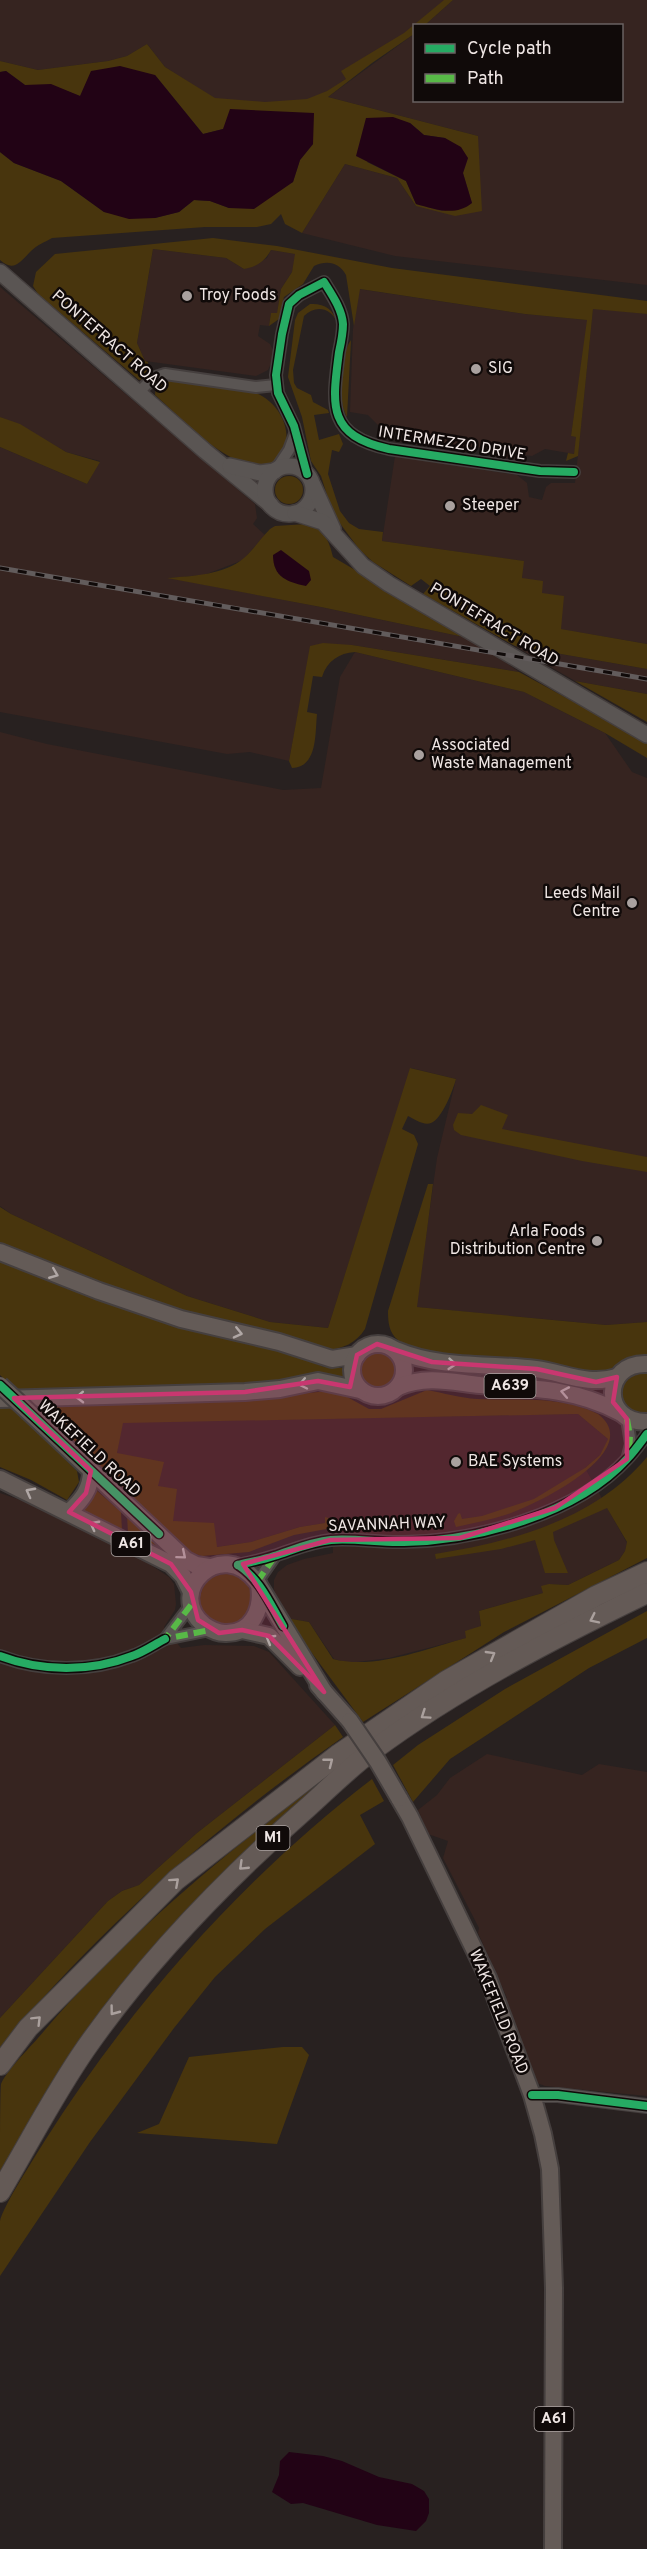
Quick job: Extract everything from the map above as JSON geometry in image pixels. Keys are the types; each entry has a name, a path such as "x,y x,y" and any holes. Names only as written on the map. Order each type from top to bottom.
{"highway":[{"name":"M1","path":"0,2065 28,2028 176,1880 339,1754 446,1681 596,1596 647,1572"},
{"name":"M1","path":"0,2193 85,2049 130,1990 211,1896 262,1848 371,1752 432,1711 526,1653 647,1593"}],"main road":[{"name":"PONTEFRACT ROAD","path":"0,272 271,505"},
{"name":"PONTEFRACT ROAD","path":"222,463 243,471 260,473 275,471"},
{"path":"281,467 295,467 309,478 312,497 303,509 295,513 284,513 271,505 266,484 275,471 281,467"},
{"name":"PONTEFRACT ROAD","path":"309,478 334,532"},
{"name":"PONTEFRACT ROAD","path":"295,513 316,518 334,532 363,566 389,584 647,735"},
{"path":"0,1252 99,1291 181,1319 279,1342 332,1359 357,1355"},
{"path":"0,1399 245,1392 280,1389 318,1381 360,1390 367,1394 384,1396 398,1387 403,1380 404,1364 396,1350 377,1344 362,1349 352,1363 354,1382 360,1390"},
{"name":"A639","path":"396,1350 432,1362 537,1369 586,1381 596,1382 617,1377"},
{"path":"647,1364 630,1366 617,1377 612,1389 613,1402 623,1416 637,1422 647,1422"},
{"name":"A639","path":"398,1387 412,1381 432,1379 540,1388 598,1401 623,1416"},
{"name":"WAKEFIELD ROAD","path":"0,1385 186,1560 196,1565 209,1567 224,1563 238,1565 250,1573 324,1692"},
{"path":"69,1512 86,1493 91,1483 91,1471"},
{"name":"A61","path":"0,1479 171,1564 183,1576 198,1620 210,1630"},
{"path":"191,1599 194,1582 209,1567"},
{"path":"243,1630 252,1622 259,1610 261,1598 258,1584"},
{"name":"WAKEFIELD ROAD","path":"210,1630 229,1634 243,1630 269,1636 350,1720 399,1798 488,1978 532,2095 550,2169 554,2300 553,2549"}],"street":[{"name":"INTERMEZZO DRIVE","path":"309,478 276,386 277,364 289,304 299,295 324,282 339,310 343,327 334,393 337,410 341,425 353,437 370,445 389,449 540,471 574,472"},
{"path":"139,392 153,378 165,374 256,387 276,386"},
{"path":"275,471 289,450 295,434"},
{"path":"623,1416 631,1444 627,1459"},
{"name":"SAVANNAH WAY","path":"238,1565 274,1556 302,1545 330,1540 433,1541 494,1530 518,1523 555,1508 611,1474 627,1459 647,1434"},
{"path":"258,1584 274,1556"},
{"path":"165,1639 191,1599"},
{"path":"0,1656 44,1667 90,1668 134,1656 165,1639 210,1630"},
{"path":"532,2095 558,2095 647,2106"}],"highlighted area":[{"path":"377,1344 432,1362 537,1369 596,1382 617,1377 613,1402 627,1419 627,1459 555,1508 460,1538 330,1540 243,1564 324,1692 269,1636 242,1630 219,1633 198,1620 191,1592 171,1564 69,1512 86,1493 91,1471 14,1398 245,1392 318,1381 350,1387 357,1355"}],"shaded area":[{"path":"0,0 445,0 419,24 413,24 413,27 346,81 302,105 215,99 165,67 147,44 127,56 108,61 38,70 0,61"},
{"path":"444,0 453,0 426,24 415,24"},
{"path":"453,0 647,0 647,285 395,256 302,233 345,164 397,178 416,206 478,136 328,97 413,35 413,102 623,102 623,24 426,24"},
{"path":"413,26 413,35 328,97 478,136 482,211 455,216 416,206 397,178 345,164 302,233 285,224 281,214 271,224 257,227 205,227 52,238 36,247 13,266 0,260 0,152 14,163 61,181 104,212 155,218 179,212 194,200 210,201 229,208 293,182 300,160 313,144 223,129 203,134 155,75 80,96 51,85 25,85 6,71 0,72 0,61 38,70 108,61 127,56 147,44 165,67 215,98 265,102 307,99 327,91 346,79 341,71","holes":["410,123 424,135 445,138 468,158 463,173 472,203 442,211 416,204 406,181 367,162"]},
{"path":"120,66 155,75 203,134 223,129 230,109 314,113 313,144 300,160 293,182 254,209 229,208 210,201 194,200 179,212 155,218 129,219 104,212 61,181 14,163 0,152 0,72 6,71 25,85 51,84 80,96 91,71"},
{"path":"393,117 410,123 424,135 445,138 461,147 468,158 463,173 472,203 452,211 416,204 406,181 356,156 366,118"},
{"path":"213,238 277,246 392,268 647,301 647,314 593,309 578,456 566,461 568,453 574,454 576,437 571,436 587,320 525,314 360,289 354,326 346,275 340,267 332,263 324,263 314,266 303,284 284,297 279,319 269,326 271,313 277,313 281,289 292,272 295,254 271,250 260,263 244,269 226,258 153,249 137,343 145,361 148,362 147,377 139,380 38,294 33,286 36,272 55,254"},
{"path":"153,249 226,258 244,269 267,258 271,250 296,254 292,272 281,289 277,314 271,314 269,326 260,325 258,336 270,344 273,350 274,357 268,370 256,376 145,361 137,343"},
{"path":"0,287 255,504 257,518 253,524 265,535 243,560 204,575 170,578 473,639 519,672 352,645 311,646 289,761 250,752 227,754 0,712 0,447 87,484 100,461 66,452 20,425 0,417"},
{"path":"359,289 525,314 588,320 571,436 577,437 574,454 545,449 532,456 524,455 523,460 492,456 486,448 474,447 467,452 400,442 402,433 380,430 380,427 368,415 350,412 353,329"},
{"path":"310,304 327,308 337,322 330,313 322,309 313,310 304,316 293,370 294,383 297,388 311,395 313,402 328,410 329,413 314,415 319,440 339,434 343,444 339,452 332,450 328,474 340,511 349,523 359,529 383,532 382,541 524,561 522,578 543,581 542,593 564,596 561,629 647,644 647,669 515,646 423,594 430,586 421,579 411,586 373,562 359,549 333,514 321,476 311,461 302,417 288,377 295,320 298,313"},
{"path":"593,308 647,314 647,644 560,629 541,593 522,578 523,561 382,541 395,456 517,475 527,483 529,497 542,500 546,487 551,483 575,483"},
{"path":"351,340 347,417 342,401 341,378 344,356"},
{"path":"165,380 256,393 270,402 280,414 285,427 284,452 277,461 266,466 251,465 224,453 200,436 155,395 156,385"},
{"path":"0,417 20,424 66,452 100,462 87,484 0,447"},
{"path":"289,476 299,480 303,490 299,500 289,504 279,500 275,490 279,480"},
{"path":"307,524 322,532 330,545 333,557 473,639 167,578 207,574 227,568 244,558 275,526"},
{"path":"281,550 309,571 311,580 306,586 287,580 275,569 273,555"},
{"path":"323,643 352,645 519,672 647,742 647,758 605,733 524,692 355,652 334,659 327,666 322,677 313,676 307,712 317,714 314,748 307,762 292,768 289,761 310,646"},
{"path":"515,646 647,669 647,694 575,681"},
{"path":"355,652 524,692 605,733 632,772 647,778 647,1322 606,1325 416,1307 437,1158 456,1079 411,1068 328,1328 270,1322 187,1296 11,1214 0,1206 0,732 47,744 283,790 321,788 340,677"},
{"path":"575,681 647,694 647,722"},
{"path":"410,1068 456,1079 446,1104 435,1120 425,1124 408,1116 402,1129 414,1135 418,1144 365,1329 358,1338 343,1347 326,1350 152,1305 0,1247 0,1207 187,1296 270,1322 328,1328"},
{"path":"481,1105 508,1115 502,1129 647,1157 647,1172 582,1161 461,1135 454,1130 453,1125 458,1113 472,1114"},
{"path":"428,1184 433,1184 417,1307 606,1325 647,1322 647,1356 629,1359 604,1373 496,1364 436,1354 413,1348 398,1340 391,1331 388,1311"},
{"path":"0,1261 65,1288 152,1318 282,1350 324,1367 343,1368 344,1377 322,1374 267,1385 21,1395 0,1375"},
{"path":"378,1352 391,1358 397,1371 391,1384 378,1390 365,1384 359,1371 365,1358"},
{"path":"647,1373 647,1415 630,1412 622,1400 622,1390 629,1378"},
{"path":"427,1390 458,1397 554,1401 584,1408 598,1414 609,1429 608,1444 598,1460 581,1475 539,1501 505,1515 456,1527 454,1521 460,1513 462,1519 482,1516 534,1499 585,1468 600,1455 608,1439 578,1414 123,1423 117,1453 164,1462 158,1486 177,1489 173,1521 214,1523 217,1547 251,1542 300,1527 325,1523 325,1517 329,1518 332,1528 294,1535 249,1552 202,1556 192,1553 144,1509 135,1505 109,1481 111,1473 101,1467 97,1469 32,1406 327,1391 340,1393 369,1409 381,1409"},
{"path":"9,1405 77,1471 79,1482 67,1500 31,1480 0,1467 0,1406"},
{"path":"578,1414 608,1439 600,1455 585,1468 627,1543 619,1560 568,1585 549,1584 543,1593 479,1611 481,1627 467,1638 389,1658 349,1663 334,1659 309,1622 286,1618 276,1599 274,1589 274,1580 278,1572 287,1565 333,1553 332,1523 329,1518 325,1517 325,1523 300,1527 251,1542 216,1547 172,1521 158,1486 117,1453 122,1422"},
{"path":"647,1457 647,1558 504,1632 363,1722 286,1618 309,1622 333,1659 349,1662 400,1657 466,1638 465,1631 481,1626 479,1611 543,1593 541,1586 568,1585 619,1560 625,1551 627,1542 607,1508 553,1532 554,1540 568,1573 545,1573 535,1540 501,1549 436,1559 435,1554 522,1534 578,1512 603,1497"},
{"path":"95,1489 121,1512 122,1531 80,1509"},
{"path":"0,1493 32,1504 123,1547 169,1577 174,1584 176,1604 175,1610 164,1627 181,1648 204,1645 254,1646 269,1652 335,1725 197,1833 139,1885 122,1891 108,1901 0,2018"},
{"path":"127,1514 173,1557 128,1534"},
{"path":"226,1574 236,1576 244,1582 250,1590 252,1600 250,1610 244,1618 236,1624 226,1626 216,1624 208,1618 202,1610 200,1600 202,1590 208,1582 216,1576"},
{"path":"647,1611 647,1638 589,1668 450,1759 413,1802 393,1765 418,1745 505,1689"},
{"path":"335,1725 343,1737 249,1807 161,1881 78,1960 0,2047 0,2018 108,1901 122,1891 139,1885 197,1833"},
{"path":"487,1754 582,1775 599,1764 647,1772 647,2096 545,2086 537,2083 504,1999 507,1998 478,1933 479,1928 443,1858 448,1841 428,1834 418,1810 437,1795 450,1778"},
{"path":"340,1767 297,1809 47,2093 0,2171 1,2084 15,2064 77,1994 147,1924 222,1859"},
{"path":"372,1779 384,1801 360,1815 375,1844 265,1929 215,1977 174,2028 90,2142 0,2276 2,2214 44,2142 114,2041 152,1992 234,1901 278,1858"},
{"path":"302,2047 309,2055 277,2144 137,2133 159,2124 189,2057"},
{"path":"289,2452 323,2456 342,2461 379,2477 412,2484 424,2491 429,2499 429,2513 426,2521 416,2531 377,2525 303,2503 291,2504 272,2492 279,2475 280,2461"}],"railway":[{"path":"0,568 647,679"}],"marked path":[{"path":"627,1419 630,1436 629,1453"},
{"path":"257,1582 275,1556"},
{"path":"191,1605 165,1639 210,1630"}],"cycle path":[{"path":"307,474 294,426 278,393 276,375 289,304 299,295 324,282 339,308 343,324 335,403 338,416 354,436 389,449 540,471 574,472"},
{"path":"0,1385 159,1534"},
{"path":"238,1565 323,1541 432,1540 493,1530 524,1521 581,1495 606,1478 630,1456 647,1434"},
{"path":"238,1565 258,1585 283,1626"},
{"path":"0,1656 33,1665 83,1667 132,1656 165,1639"},
{"path":"532,2095 558,2095 647,2106"}],"place":[{"name":"Troy Foods","path":"187,296"},
{"name":"SIG","path":"476,369"},
{"name":"Steeper","path":"450,506"},
{"name":"Associated Waste Management","path":"419,755"},
{"name":"Leeds Mail Centre","path":"632,903"},
{"name":"Arla Foods Distribution Centre","path":"597,1241"},
{"name":"BAE Systems","path":"456,1462"}]}
